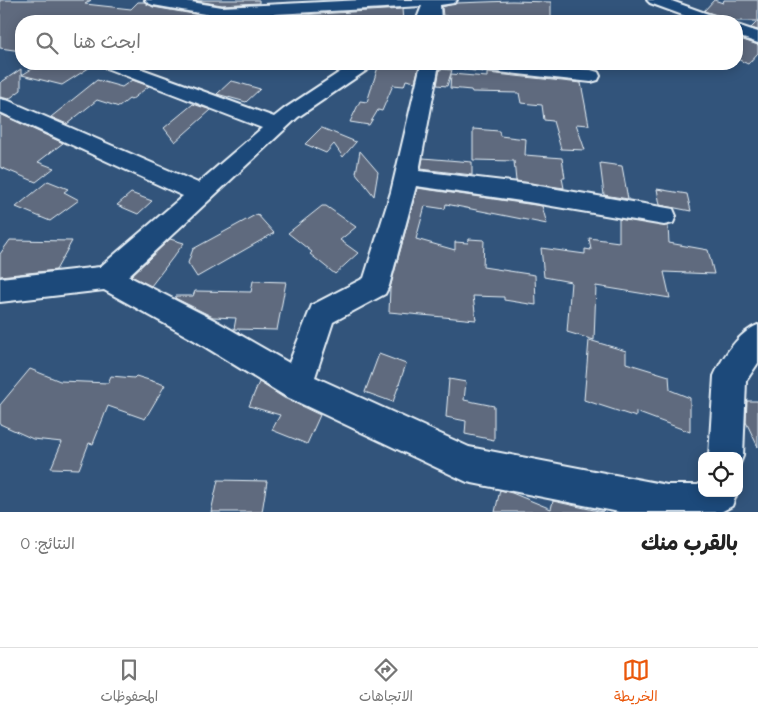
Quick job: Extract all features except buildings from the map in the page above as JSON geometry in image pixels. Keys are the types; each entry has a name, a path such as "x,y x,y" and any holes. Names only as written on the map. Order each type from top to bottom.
{"street":[{"path":"153,0 222,12 449,0"},
{"path":"655,0 696,15"},
{"path":"426,15 432,1"},
{"path":"432,1 433,15"},
{"path":"743,32 758,38"},
{"path":"128,70 277,126"},
{"path":"106,278 291,113 355,70"},
{"path":"296,384 322,314 375,286 406,177 429,70"},
{"path":"531,70 591,76"},
{"path":"2,105 201,194"},
{"path":"406,177 528,193 664,216"},
{"path":"0,290 106,278 204,330 296,384 467,464 667,502 701,502 711,497"},
{"path":"726,452 730,376 758,339"}]}
